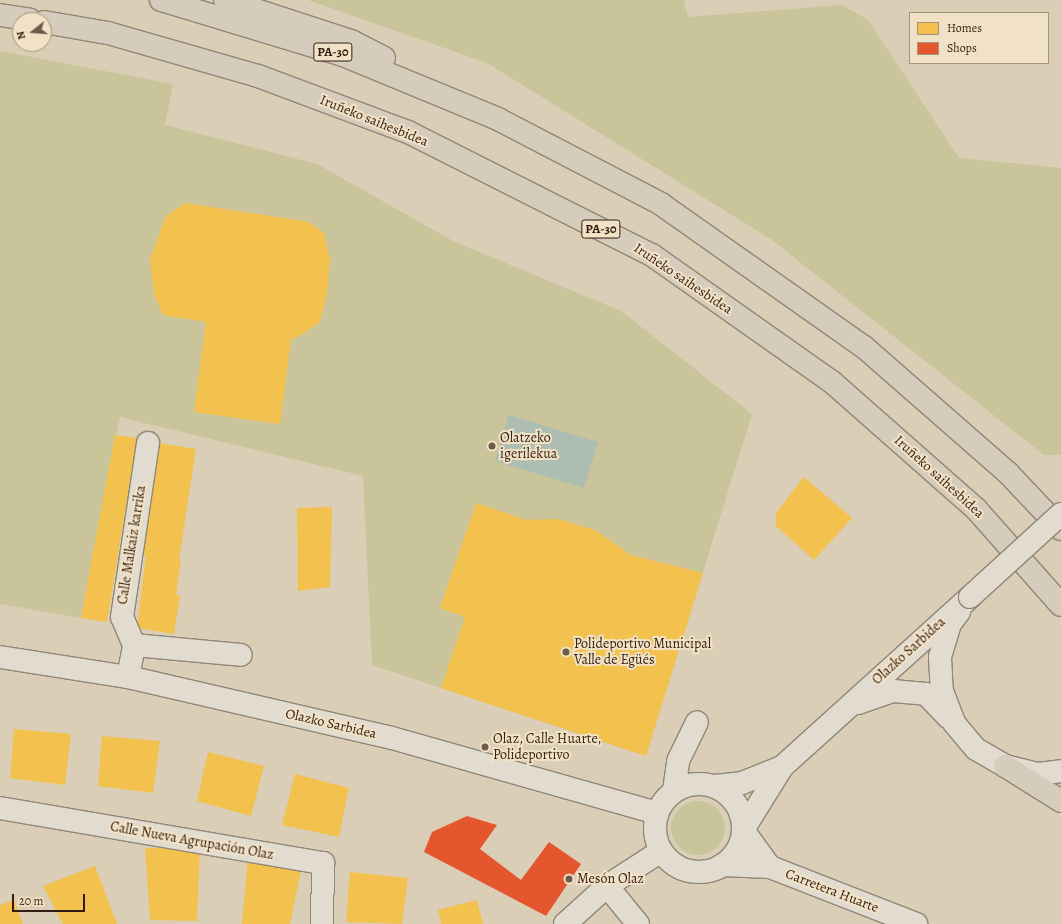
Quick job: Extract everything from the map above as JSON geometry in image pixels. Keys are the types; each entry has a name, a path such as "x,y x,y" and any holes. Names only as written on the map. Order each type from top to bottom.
{"highway":[{"name":"PA-30","path":"161,0 343,55 498,119 661,204 875,356 1008,473 1061,529"},
{"path":"225,0 351,40 498,119"},
{"path":"0,15 12,17"},
{"name":"Iruñeko saihesbidea","path":"52,23 108,33 258,76 408,132 652,255 832,382 976,509 1061,605"},
{"path":"875,356 974,429 1061,513"},
{"path":"1005,766 1061,801"}],"street":[{"name":"Calle Malkaiz karrika","path":"134,645 122,617 148,443"},
{"path":"1061,513 970,597 950,624 940,657 942,691 954,722 976,749 1005,766 1038,774 1061,771"},
{"name":"Olazko Sarbidea","path":"743,830 782,767 970,597"},
{"path":"128,677 134,645 241,655"},
{"name":"Olazko Sarbidea","path":"0,657 128,677 392,738 657,813"},
{"name":"Olazko Sarbidea","path":"849,706 893,691 926,694 954,722"},
{"path":"674,791 678,761 697,722 692,763 707,785"},
{"name":"Olazko Sarbidea","path":"707,785 742,783 782,767"},
{"path":"686,785 707,785 726,793 736,804 743,830 740,844 732,856 722,865 710,871 696,872 682,868 670,862 661,851 655,827 657,813 664,801 674,791 686,785"},
{"name":"Calle Nueva Agrupación Olaz","path":"0,808 323,863 322,924"},
{"name":"Carretera Huarte","path":"743,830 770,868"},
{"path":"564,924 607,886 661,851"},
{"name":"Carretera Huarte","path":"722,865 770,868 916,924"},
{"path":"607,886 638,924"}],"shaded area":[{"path":"308,0 684,0 688,17 842,5 868,20 959,158 1061,168 1061,455 1044,455 772,240 487,63"},
{"name":"Olatzeko igerilekua","path":"0,51 173,84 165,125 317,164 453,241 621,311 752,414 646,756 372,665 363,476 120,417 81,618 0,604"},
{"path":"509,415 598,442 584,488 495,461"},
{"path":"693,801 703,801 713,805 721,813 725,823 725,833 721,843 713,851 703,855 693,855 683,851 675,843 671,833 671,823 675,813 683,805"}],"building: Homes":[{"path":"185,203 309,222 324,233 330,260 327,293 320,322 298,337 291,339 280,424 194,412 206,322 163,315 154,294 150,259 166,216"},
{"path":"115,435 137,438 107,622 81,618"},
{"path":"158,443 196,449 179,560 181,560 176,595 180,595 174,634 137,628 146,555 142,554"},
{"path":"804,477 852,518 814,560 776,526 776,513"},
{"name":"Polideportivo Municipal Valle de Egüés","path":"476,503 526,520 559,519 595,530 631,555 703,573 646,756 441,688 465,617 440,608"},
{"path":"332,507 330,587 298,591 297,508"},
{"path":"14,729 71,734 65,785 10,778"},
{"path":"102,736 160,741 153,793 98,786"},
{"path":"208,752 264,766 251,816 197,801"},
{"path":"295,774 349,788 339,837 282,825"},
{"path":"145,848 200,849 197,921 150,920"},
{"path":"248,855 302,866 290,924 242,924"},
{"path":"95,866 117,924 63,924 43,886"},
{"path":"350,872 408,878 402,924 346,922"},
{"path":"14,900 23,924 0,924 0,905"},
{"path":"477,900 483,924 441,924 438,910"}],"building: Shops":[{"path":"467,816 497,825 480,849 521,880 549,842 581,864 546,916 424,852 432,832"}],"place":[{"name":"Olatzeko igerilekua","path":"492,446"},
{"name":"Polideportivo Municipal Valle de Egüés","path":"566,652"},
{"name":"Olaz, Calle Huarte, Polideportivo","path":"485,747"},
{"name":"Mesón Olaz","path":"569,879"}]}
